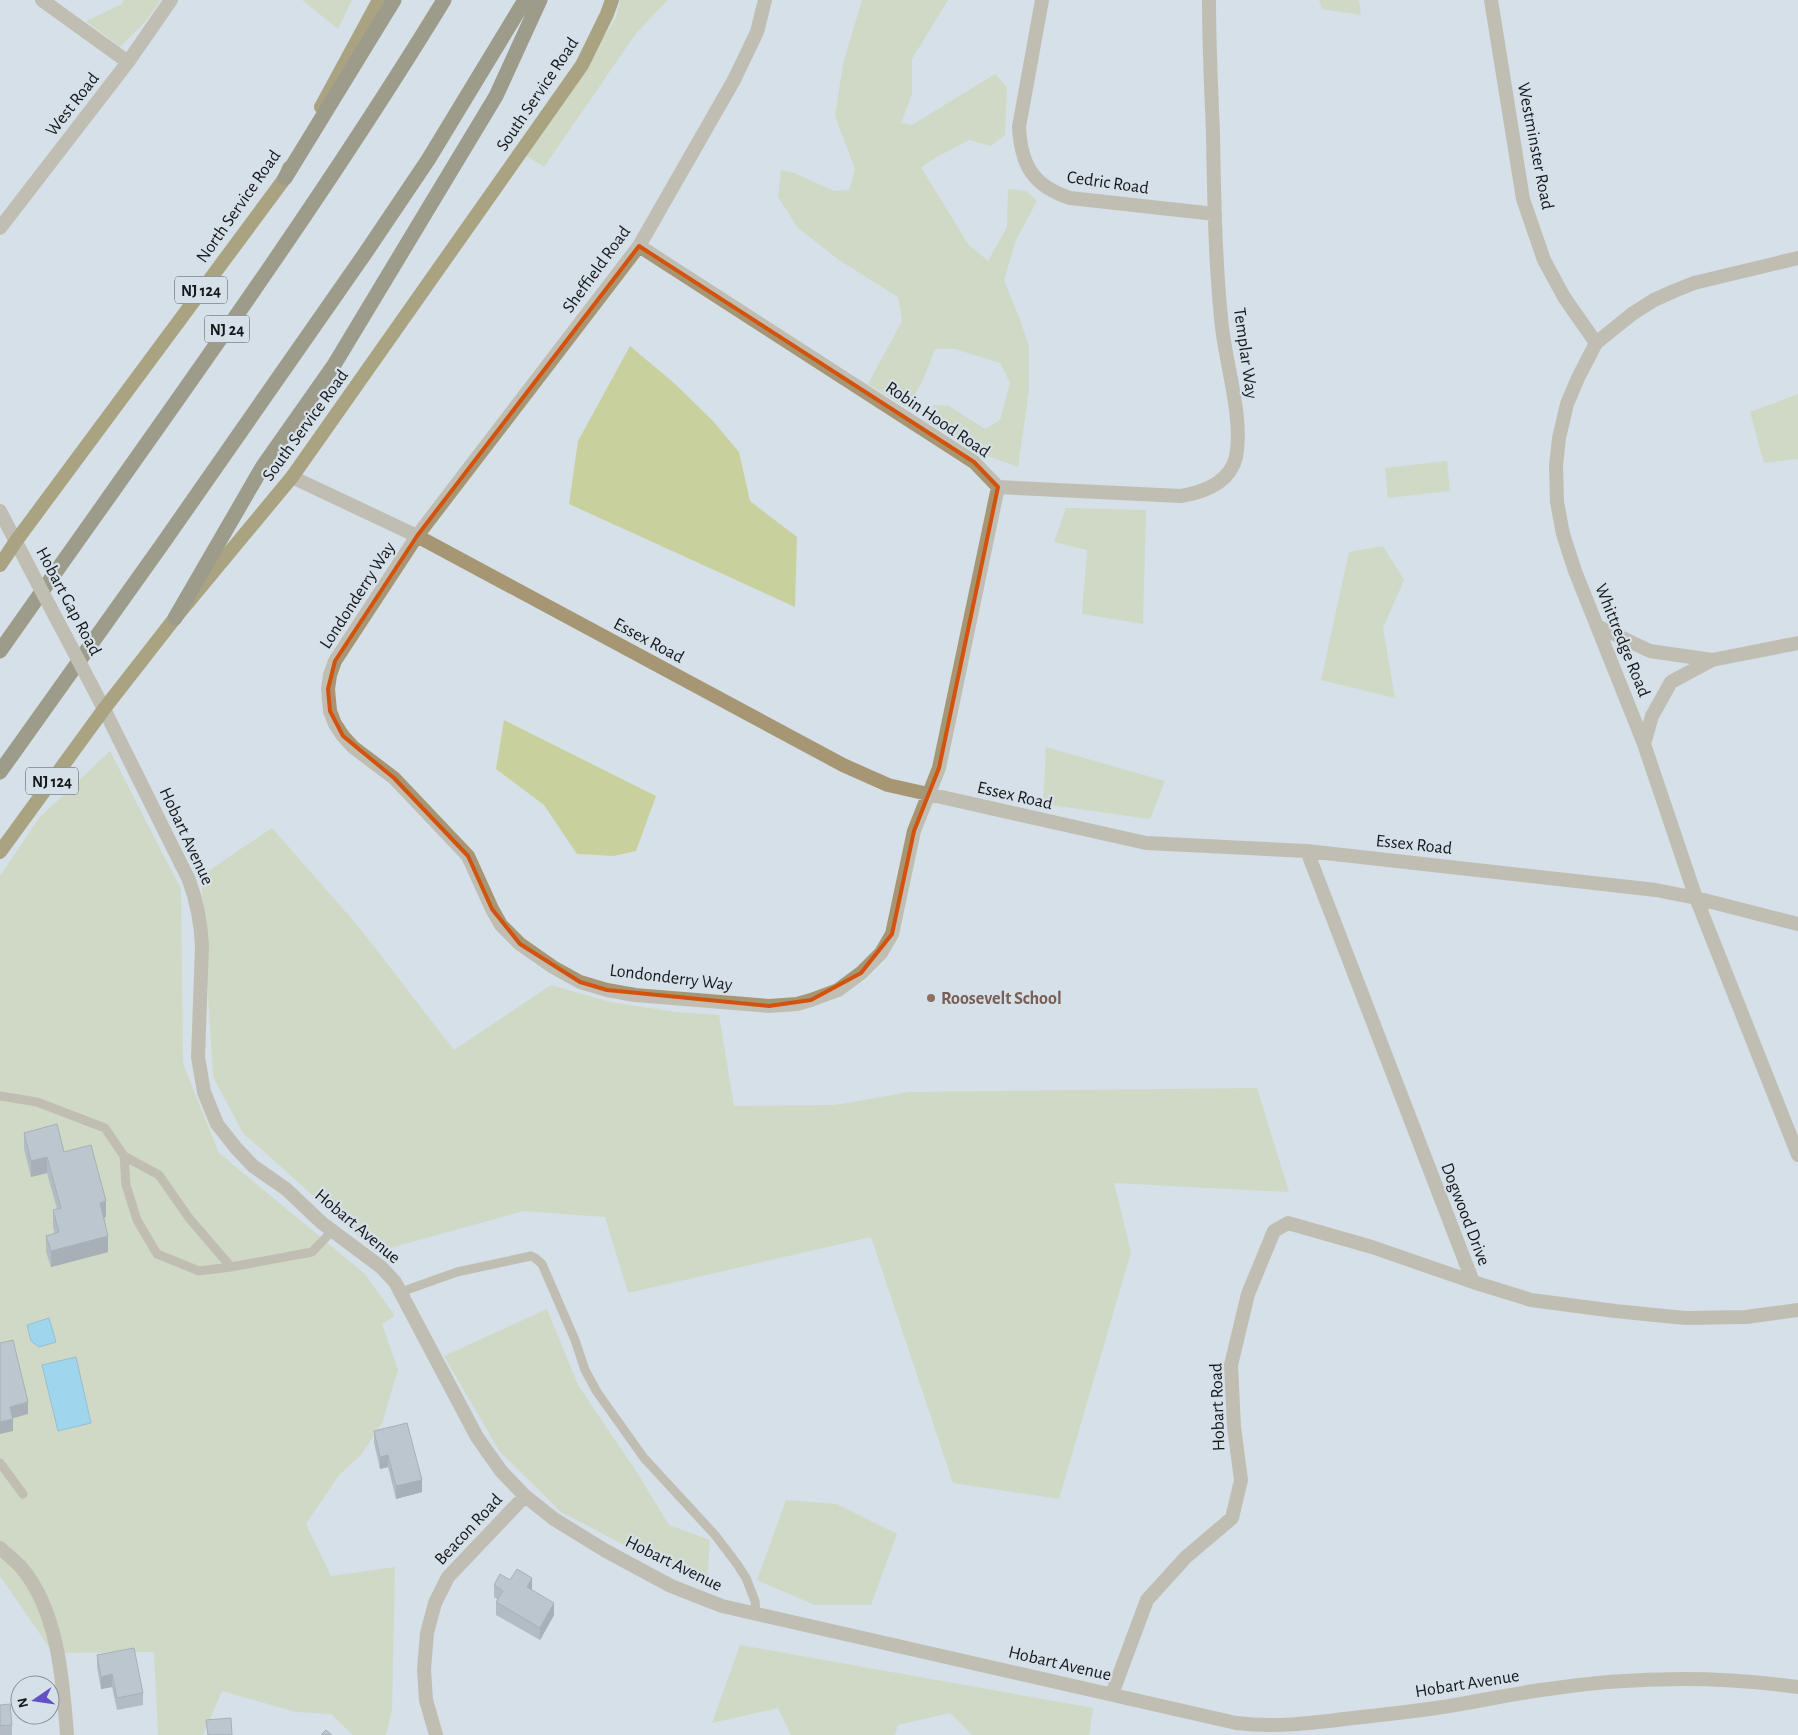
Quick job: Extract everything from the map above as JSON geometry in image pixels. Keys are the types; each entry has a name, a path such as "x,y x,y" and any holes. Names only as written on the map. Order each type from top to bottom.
{"highway":[{"path":"285,178 394,0"},
{"name":"NJ 24","path":"0,652 305,217 369,120 444,0"},
{"path":"0,772 167,538 364,255 428,160 525,0"},
{"path":"175,618 263,466 334,365 496,96 540,0"}],"main road":[{"name":"North Service Road","path":"0,565 285,178 379,0"},
{"name":"South Service Road","path":"0,852 104,709 175,618 292,477 582,65 612,0"}],"street":[{"path":"42,0 128,62"},
{"name":"West Road","path":"0,228 128,62 171,0"},
{"name":"Sheffield Road","path":"417,536 639,246 734,80 757,32 765,0"},
{"name":"Cedric Road","path":"1042,0 1019,127 1020,148 1024,161 1035,178 1051,190 1070,198 1215,214"},
{"name":"Templar Way","path":"998,487 1181,496 1196,494 1209,488 1231,470 1237,447 1236,411 1221,320 1215,214 1209,0"},
{"name":"Westminster Road","path":"1491,0 1523,199 1544,260 1564,297 1596,342"},
{"name":"Robin Hood Road","path":"639,246 974,462 998,487"},
{"name":"Whittredge Road","path":"1798,258 1694,283 1674,291 1654,300 1632,314 1596,342 1567,404 1559,438 1556,475 1557,502 1563,534 1575,571 1644,744 1696,898 1798,1155"},
{"name":"Essex Road","path":"292,477 417,536 843,765 888,785 1146,843 1307,851 1656,890 1696,898 1798,924"},
{"path":"928,794 939,768 998,487"},
{"name":"Hobart Gap Road","path":"0,511 104,709"},
{"name":"Londonderry Way","path":"417,536 335,661 328,689 330,711 335,724 353,747 394,778 468,856 492,910 501,925 520,944 553,967 580,982 607,990 635,995 769,1006 797,1004 838,990 862,974 889,941 896,917 914,831 928,794"},
{"path":"1596,626 1650,652 1712,660"},
{"path":"1644,744 1652,716 1671,682 1712,660 1798,643"},
{"name":"Hobart Avenue","path":"104,709 189,880 196,898 202,930 198,1058 204,1092 218,1124 236,1148 253,1166 286,1189 332,1231 381,1267 395,1282 478,1437 501,1471 525,1496 554,1519 606,1551 671,1586 722,1606 1112,1694 1235,1729 1260,1726 1289,1726 1436,1708 1555,1688 1610,1681 1655,1678 1747,1681 1798,1687"},
{"name":"Dogwood Drive","path":"1307,851 1473,1282 1531,1300 1685,1318 1746,1317 1798,1310"},
{"name":"Hobart Road","path":"1112,1694 1147,1600 1186,1557 1232,1518 1241,1480 1234,1427 1231,1365 1248,1294 1274,1231 1288,1223 1372,1247 1473,1282"},
{"name":"Beacon Road","path":"436,1735 426,1700 424,1669 427,1633 435,1603 448,1576 525,1496"},
{"path":"0,1548 21,1567 41,1599 54,1637 62,1679 67,1735"}],"lane":[{"path":"0,1096 37,1102 105,1128 124,1156 159,1175 189,1218 231,1267"},
{"path":"124,1156 126,1185 137,1220 157,1254 199,1271 312,1252 332,1231"},
{"path":"401,1292 457,1272 531,1256 536,1258 542,1264 575,1340 585,1370 597,1392 644,1458 716,1535 737,1564 753,1594 756,1614"},
{"path":"0,1462 23,1494"}],"highlighted area":[{"path":"639,246 974,462 998,487 939,768 914,831 892,934 861,973 811,1000 769,1006 607,990 580,982 520,944 492,909 468,856 394,778 343,736 330,711 328,689 335,661 417,536"}],"green space":[{"path":"124,0 161,0 147,20 120,47 86,21 122,4"},
{"path":"302,0 352,0 338,29"},
{"path":"620,0 668,0 637,32 544,167 525,155 616,18"},
{"path":"862,0 948,0 912,59 912,94 901,123 912,125 995,74 1007,87 1005,135 991,146 969,140 921,167 968,244 988,261 1007,227 1008,189 1026,191 1037,201 1016,240 1004,280 1029,346 1029,390 1018,467 977,452 925,421 934,405 949,406 985,429 1000,420 1010,383 1000,363 955,349 935,349 923,380 907,408 868,384 902,321 898,297 839,260 798,228 778,197 781,170 794,173 834,191 849,190 855,169 835,116 843,64"},
{"path":"1319,0 1359,0 1361,15 1322,9"},
{"path":"630,346 674,383 713,421 739,452 750,501 797,537 795,607 569,504 578,441"},
{"path":"1798,394 1798,459 1764,463 1750,412"},
{"path":"1447,461 1450,491 1388,498 1385,468"},
{"path":"1066,508 1146,510 1143,624 1082,614 1087,550 1054,542"},
{"path":"1383,546 1404,580 1383,628 1395,698 1321,680 1349,552"},
{"path":"504,720 656,796 636,851 614,856 577,854 544,805 496,769"},
{"path":"1046,747 1165,781 1150,819 1043,804"},
{"path":"110,751 181,889 183,1064 219,1153 365,1274 395,1316 382,1324 398,1370 382,1423 361,1455 339,1475 306,1524 331,1576 395,1567 392,1710 386,1735 353,1735 331,1714 296,1712 222,1691 203,1735 158,1735 154,1652 53,1653 0,1576 0,876 39,818"},
{"path":"272,828 358,926 454,1050 551,985 610,1002 676,1012 719,1015 734,1106 835,1105 909,1092 1257,1088 1289,1192 1114,1183 1131,1252 1059,1499 953,1483 871,1237 628,1293 605,1217 523,1211 376,1252 243,1133 213,1077 201,876"},
{"path":"547,1309 578,1385 638,1474 669,1525 710,1540 707,1581 628,1547 561,1512 500,1452 444,1356"},
{"path":"786,1500 837,1504 897,1534 871,1605 815,1605 757,1580"},
{"path":"740,1645 1093,1708 1089,1735 972,1735 950,1713 898,1725 895,1735 791,1735 778,1708 712,1723"}],"water":[{"path":"49,1318 56,1342 39,1347 31,1341 27,1325"},
{"path":"76,1357 91,1423 58,1431 42,1365"}],"building":[{"path":"57,1124 64,1152 91,1145 106,1201 100,1203 108,1236 51,1251 46,1236 59,1232 53,1210 61,1208 47,1157 31,1161 24,1133"},
{"path":"13,1340 28,1402 10,1407 13,1419 0,1422 0,1343"},
{"path":"407,1423 422,1480 396,1486 388,1455 380,1457 374,1431"},
{"path":"517,1569 532,1578 527,1587 554,1603 540,1628 496,1602 503,1591 494,1585 500,1574 510,1580"},
{"path":"134,1648 143,1693 117,1698 112,1674 101,1677 97,1655"},
{"path":"10,1704 10,1725 12,1725 0,1726 0,1705"},
{"path":"231,1718 232,1735 208,1735 206,1720"},
{"path":"326,1730 332,1735 321,1735"}],"place":[{"name":"Roosevelt School","path":"931,998"}]}
